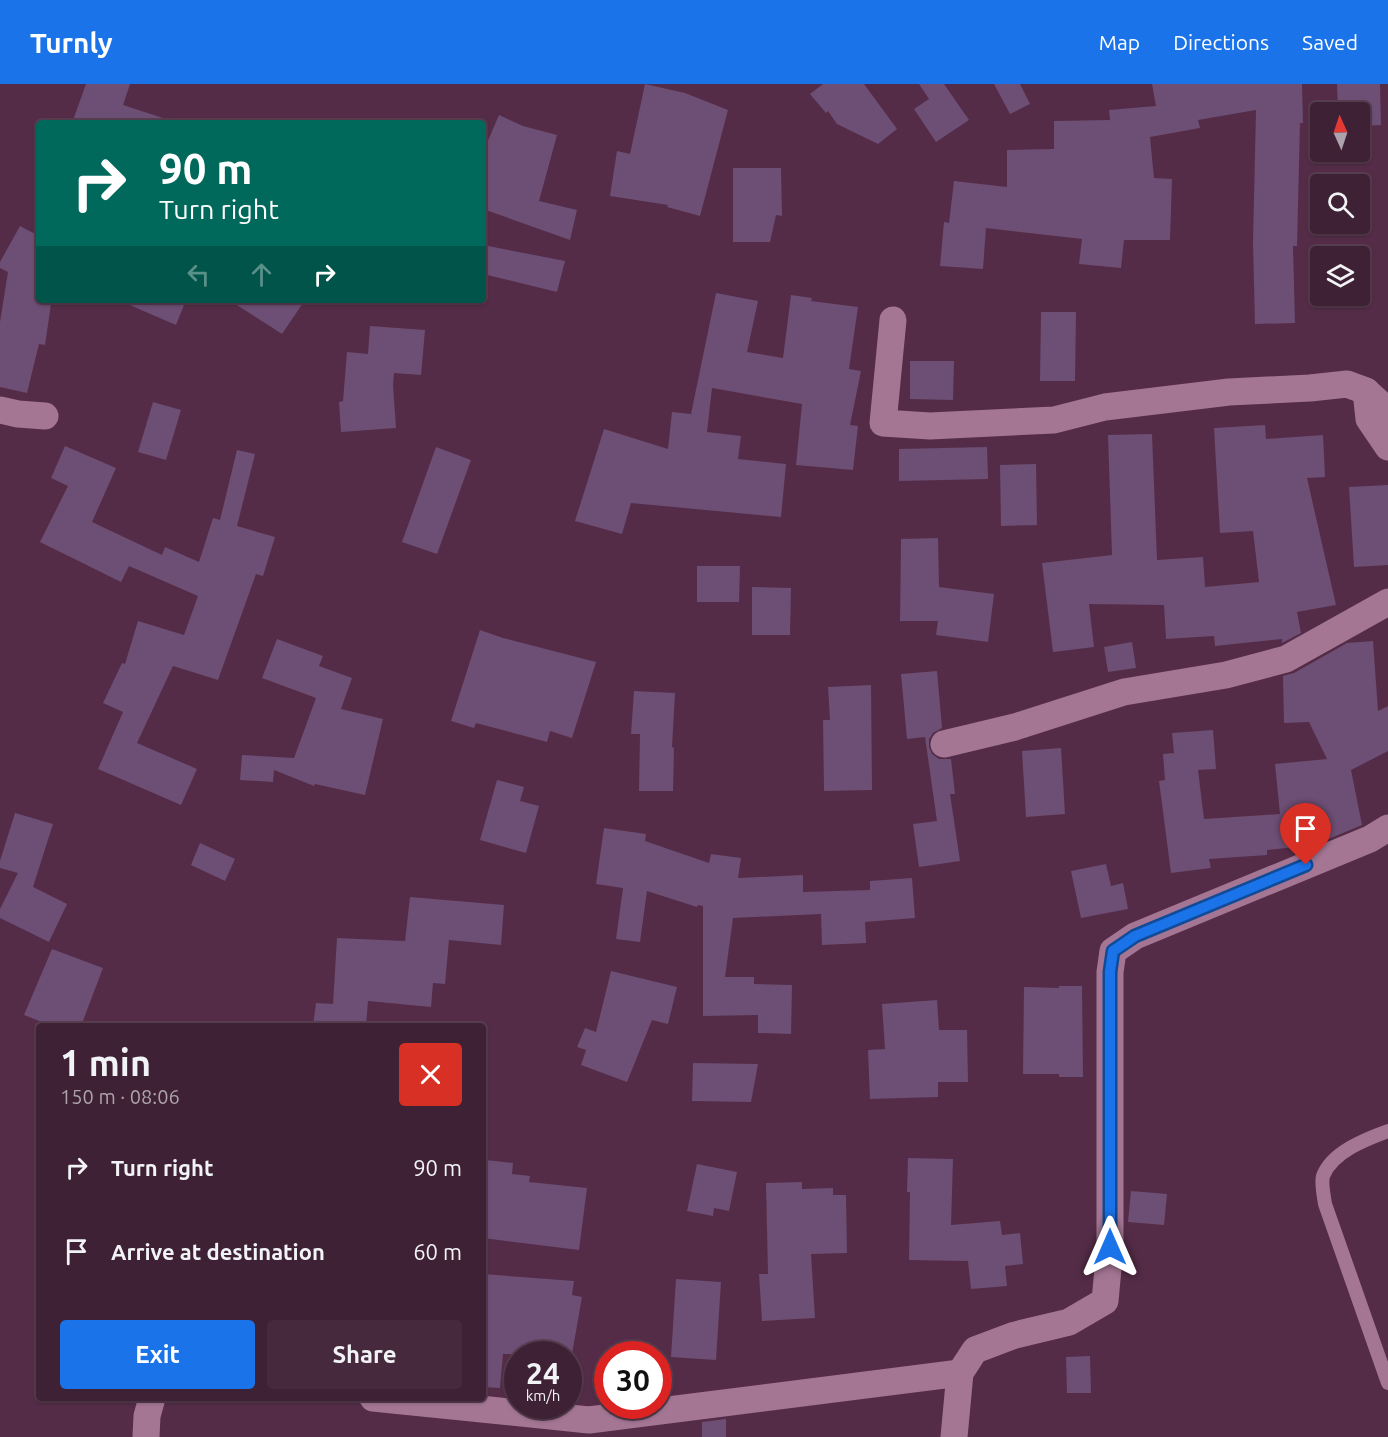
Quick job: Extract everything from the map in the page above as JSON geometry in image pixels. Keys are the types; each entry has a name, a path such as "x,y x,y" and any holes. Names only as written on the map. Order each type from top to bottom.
{"street":[{"path":"893,320 883,423 930,426 1054,420 1105,407 1229,392 1347,384 1366,391 1388,411"},
{"path":"1366,391 1369,419 1388,447"},
{"path":"0,410 45,416"},
{"path":"944,744 1015,727 1124,692 1226,675 1286,659 1388,602"},
{"path":"954,1437 960,1373 975,1350 1015,1335 1069,1322 1105,1301 1110,1247 1110,972 1113,951 1135,936 1371,839 1388,828"},
{"path":"402,1401 589,1420 960,1373"},
{"path":"146,1437 147,1416 151,1401"}],"lane":[{"path":"1388,1131 1346,1150 1330,1164 1322,1178 1325,1204 1388,1383"}],"building":[{"path":"86,84 130,84 123,105 166,119 166,120 73,120"},
{"path":"645,84 685,93 728,110 700,216 667,207 668,205 610,196 617,151 630,154"},
{"path":"823,84 864,84 897,129 878,144 837,124 828,111 826,113 810,94"},
{"path":"919,84 944,84 969,120 936,142 914,109 929,99"},
{"path":"994,84 1020,84 1030,104 1010,114"},
{"path":"1152,84 1302,84 1303,123 1300,123 1297,246 1293,246 1295,323 1255,324 1253,242 1256,110 1198,120 1200,128 1150,137 1154,178 1172,179 1170,240 1124,240 1121,268 1079,264 1082,239 986,228 983,269 940,266 944,222 949,223 954,181 1007,187 1007,150 1054,149 1054,121 1110,120 1109,110 1156,106"},
{"path":"1337,84 1380,84 1381,125 1370,126 1370,102 1338,102"},
{"path":"499,115 523,126 557,135 539,201 577,210 570,240 486,210 486,145"},
{"path":"733,168 781,168 782,216 776,215 770,242 733,242"},
{"path":"20,226 36,234 36,303 51,304 45,345 39,344 27,393 0,387 0,322 8,272 0,268 0,262"},
{"path":"486,246 565,261 557,292 486,275"},
{"path":"716,293 758,301 747,352 783,358 791,295 812,298 811,301 858,307 849,369 861,371 850,425 858,426 853,470 796,465 802,404 712,388 707,432 741,436 738,459 786,464 781,517 631,503 622,534 575,521 604,429 668,449 672,412 691,414"},
{"path":"125,303 185,303 176,325"},
{"path":"234,303 303,303 282,334"},
{"path":"1041,312 1076,312 1075,381 1040,381"},
{"path":"370,326 425,330 421,375 394,373 396,428 341,432 339,402 343,401 347,352 368,354"},
{"path":"910,361 954,361 953,400 910,399"},
{"path":"153,402 181,410 166,460 138,452"},
{"path":"1265,425 1266,439 1323,435 1325,477 1307,478 1336,605 1297,612 1301,633 1282,643 1282,639 1215,646 1214,636 1166,639 1164,605 1089,604 1094,647 1053,652 1042,563 1112,555 1108,435 1152,434 1157,560 1203,557 1205,587 1259,582 1253,531 1220,533 1214,428"},
{"path":"65,446 116,468 92,522 162,555 165,547 199,562 213,518 220,520 237,450 255,454 237,526 275,537 263,576 256,574 218,680 173,666 137,743 197,769 181,805 98,769 123,712 103,703 122,663 125,664 138,621 184,635 198,596 129,566 121,582 40,542 68,486 51,478"},
{"path":"436,447 471,460 437,554 402,542"},
{"path":"987,447 988,479 899,481 899,449"},
{"path":"1036,464 1037,525 1001,526 1000,465"},
{"path":"1388,485 1388,565 1354,567 1349,487"},
{"path":"938,538 939,587 994,594 988,642 936,635 938,621 900,621 901,539"},
{"path":"697,566 740,566 739,602 697,602"},
{"path":"752,587 791,588 790,635 752,635"},
{"path":"480,630 596,662 572,738 550,731 547,742 476,723 474,728 451,721"},
{"path":"277,639 323,656 319,666 352,678 341,709 383,719 365,795 315,784 314,786 274,770 273,782 240,780 242,755 294,758 316,698 262,678"},
{"path":"1373,641 1378,711 1388,706 1388,751 1351,770 1362,825 1314,845 1267,850 1267,855 1209,859 1211,868 1171,873 1159,781 1165,780 1163,754 1174,753 1172,733 1213,730 1216,769 1198,770 1204,819 1280,814 1275,764 1327,759 1309,722 1284,723 1283,676 1294,673 1347,643"},
{"path":"1132,642 1136,668 1108,672 1104,647"},
{"path":"937,671 942,728 933,733 929,739 929,747 932,754 939,759 951,759 955,794 950,794 960,861 919,867 913,824 937,821 925,737 907,739 901,674"},
{"path":"871,685 872,790 824,791 823,720 830,720 828,687"},
{"path":"634,691 675,693 672,747 674,748 673,791 639,791 640,734 631,734"},
{"path":"1061,748 1065,814 1026,817 1022,751"},
{"path":"497,780 524,787 520,801 539,806 526,853 480,840"},
{"path":"15,813 53,824 33,887 67,904 49,942 0,918 0,909 18,873 0,868 0,861"},
{"path":"604,828 646,834 645,841 709,863 711,854 741,858 738,878 803,875 803,892 870,890 870,881 912,878 915,918 865,922 866,943 822,945 821,914 733,918 725,977 754,977 754,984 792,985 791,1034 758,1033 758,1015 703,1016 703,906 698,905 697,907 647,891 640,942 616,939 623,888 596,884"},
{"path":"200,843 235,859 225,881 191,865"},
{"path":"1106,864 1111,886 1123,883 1128,909 1081,918 1071,871"},
{"path":"410,897 504,905 501,945 449,940 445,984 433,983 431,1007 368,1001 366,1023 313,1023 316,1003 333,1004 337,938 405,941"},
{"path":"52,949 103,968 82,1023 44,1023 24,1015"},
{"path":"611,971 677,987 668,1024 652,1020 627,1082 581,1065 586,1050 577,1047 585,1028 596,1032"},
{"path":"1059,986 1082,986 1083,1077 1023,1074 1024,987 1059,988"},
{"path":"937,1000 939,1030 967,1030 968,1082 938,1082 938,1097 870,1099 868,1050 885,1049 882,1004"},
{"path":"693,1063 758,1064 751,1102 692,1101"},
{"path":"908,1158 953,1159 951,1225 1000,1221 1002,1235 1020,1233 1023,1264 1005,1266 1007,1286 971,1289 968,1261 909,1260"},
{"path":"486,1160 513,1163 512,1174 530,1176 529,1182 587,1188 579,1250 486,1238"},
{"path":"697,1164 737,1172 729,1211 714,1208 713,1216 687,1211"},
{"path":"802,1182 802,1189 833,1188 833,1195 846,1195 847,1253 811,1254 815,1318 762,1321 759,1274 768,1274 766,1183"},
{"path":"1131,1191 1167,1194 1164,1225 1128,1222"},
{"path":"486,1274 574,1281 572,1295 582,1297 574,1341 504,1341 500,1388 486,1387"},
{"path":"676,1279 721,1282 716,1360 672,1357"},
{"path":"1090,1356 1091,1393 1067,1393 1066,1357"},
{"path":"726,1419 726,1437 702,1437 702,1422"}],"route":[{"path":"1110,1247 1110,972 1113,951 1135,936 1306,865"}]}
